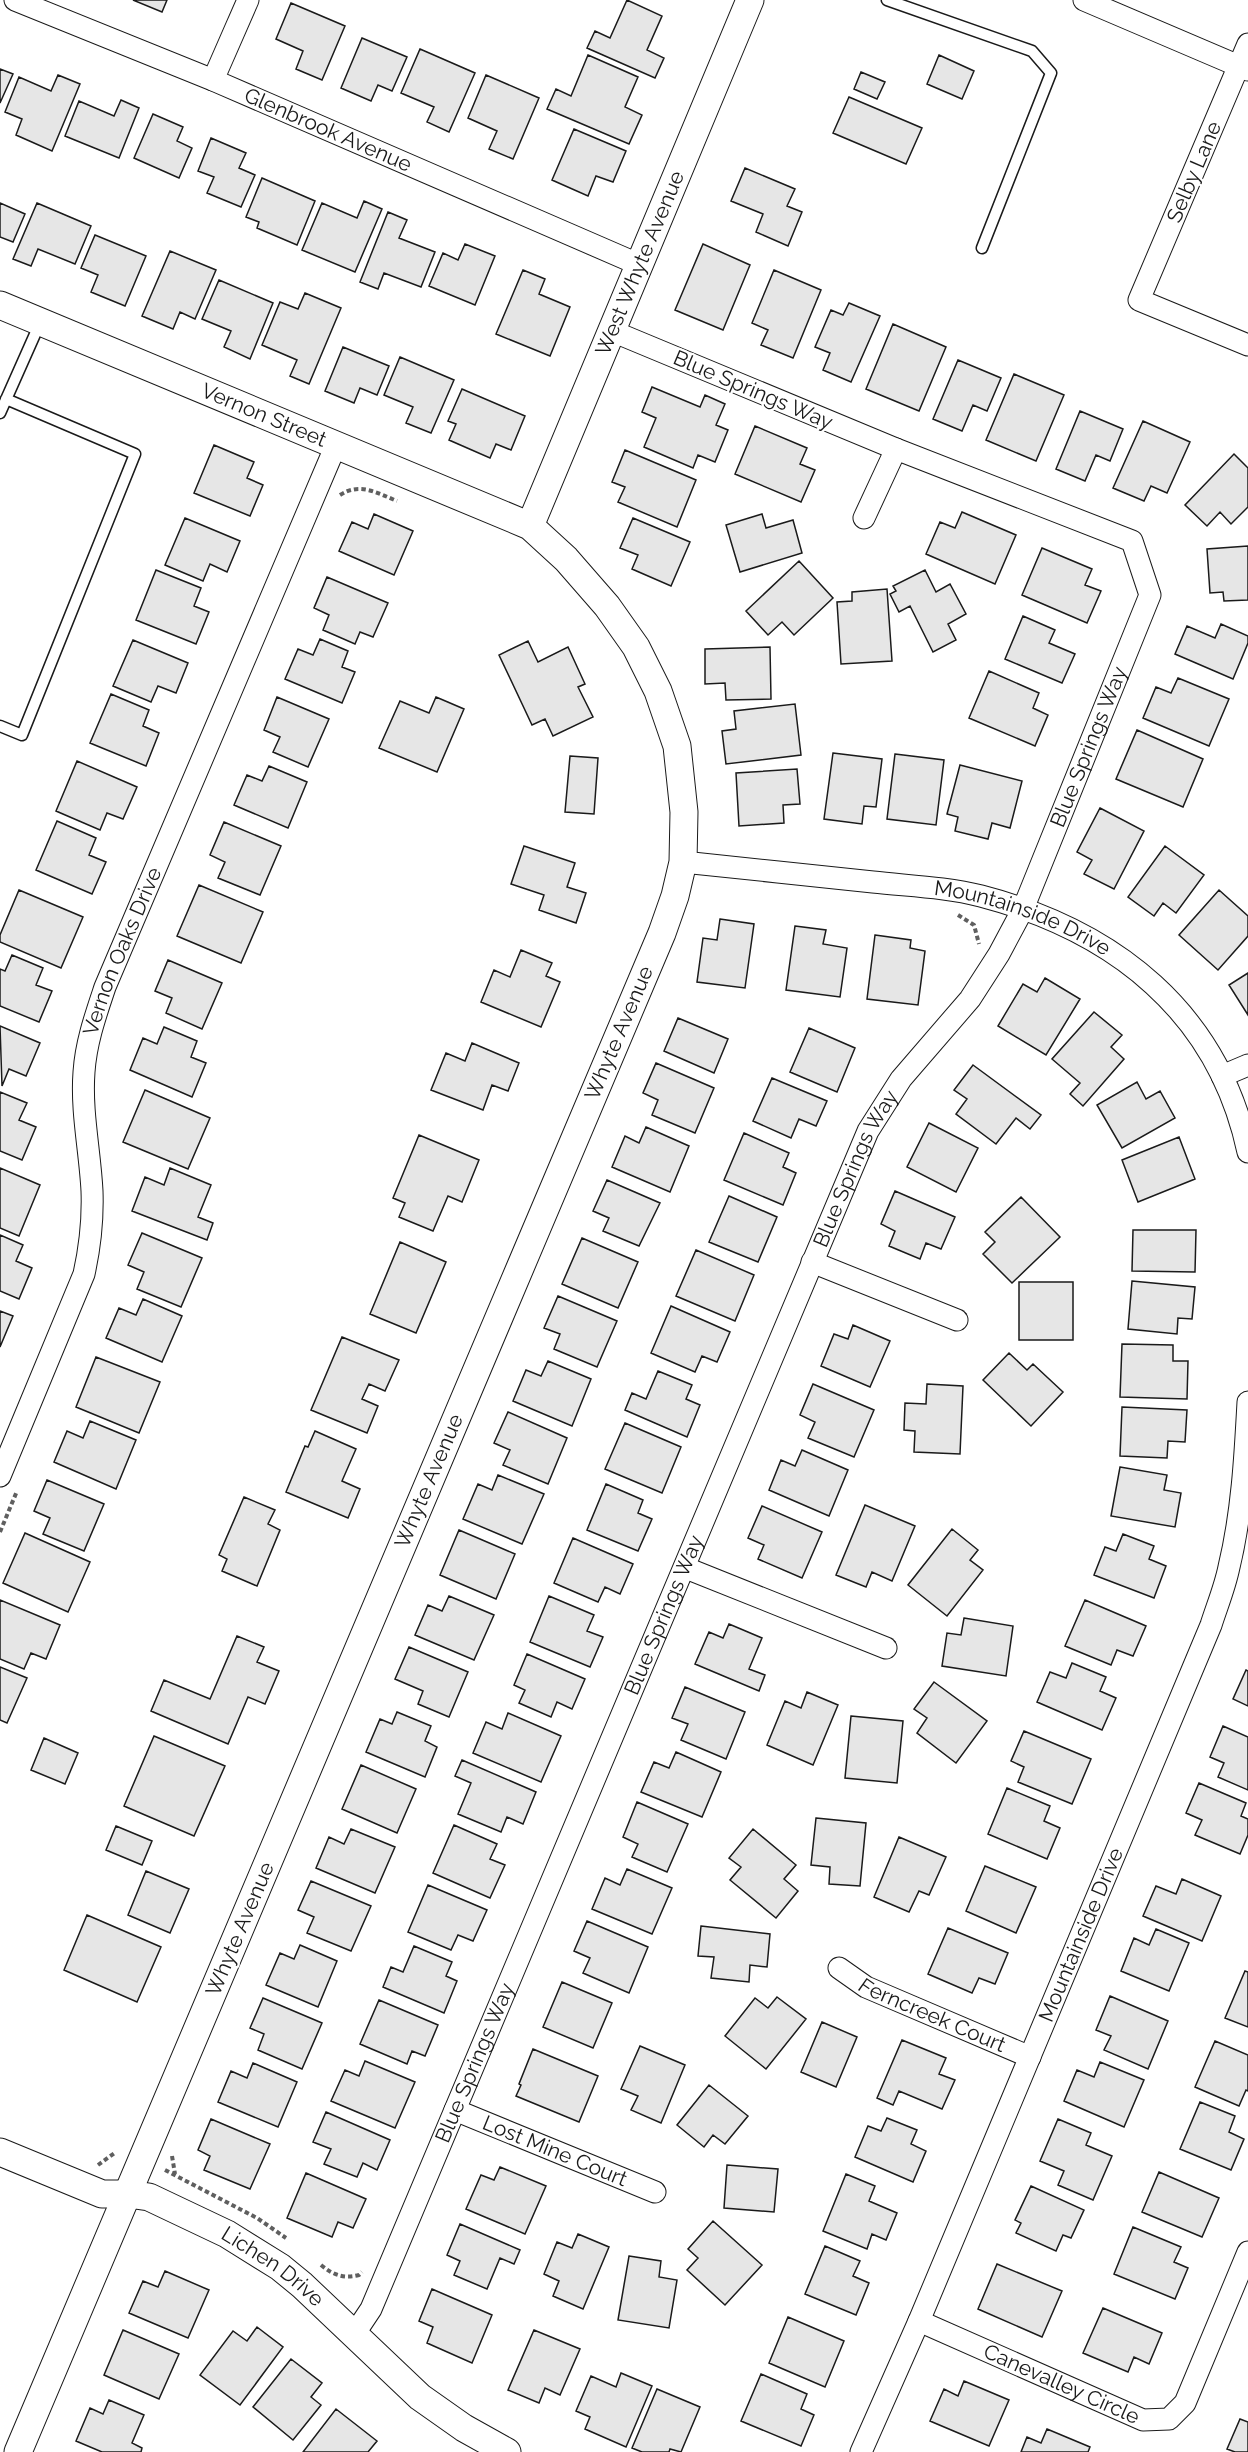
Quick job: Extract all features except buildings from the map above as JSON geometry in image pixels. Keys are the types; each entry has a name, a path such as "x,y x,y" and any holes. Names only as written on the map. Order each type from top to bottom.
{"street":[{"name":"Glenbrook Avenue","path":"15,0 213,80 640,265"},
{"path":"213,80 248,0"},
{"name":"West Whyte Avenue","path":"530,526 750,0"},
{"path":"1084,0 1243,68"},
{"name":"Selby Lane","path":"1248,44 1243,68 1139,300 1248,345"},
{"name":"Vernon Street","path":"0,305 530,526"},
{"name":"Blue Springs Way","path":"355,2333 371,2308 686,1568 868,1131 882,1107 919,1056 970,999 999,954 1023,909 1150,595 1132,541 896,449 612,331"},
{"name":"Vernon Oaks Drive","path":"0,1476 84,1274 89,1251 92,1192 83,1112 84,1070 90,1033 105,987 336,445"},
{"path":"864,518 896,449"},
{"name":"Whyte Avenue","path":"18,2452 662,933 675,896 683,862 684,812 677,746 658,691 636,647 606,606 566,559 530,526"},
{"name":"Mountainside Drive","path":"683,862 957,891 1023,909 1062,923 1096,941 1138,970 1174,1005 1205,1045 1222,1076 1233,1100 1248,1152"},
{"path":"1222,1076 1248,1065"},
{"path":"812,1262 957,1320"},
{"name":"Mountainside Drive","path":"861,2452 919,2321 1211,1624 1229,1569 1240,1512 1245,1473 1248,1402"},
{"path":"686,1568 885,1648"},
{"name":"Ferncreek Court","path":"839,1968 866,1987 1030,2057"},
{"name":"Lost Mine Court","path":"455,2110 655,2192"},
{"name":"Lichen Drive","path":"0,2152 102,2194 149,2197 227,2234 280,2267 355,2333 420,2397 456,2423 507,2452"},
{"name":"Canevalley Circle","path":"919,2321 1143,2420 1169,2419 1185,2403 1248,2252"}],"lane":[{"path":"887,0 1032,51 1051,73 982,248"},
{"path":"0,413 40,322"},
{"path":"0,726 22,735 135,454 6,399"}],"path":[{"path":"335,499 351,488 366,488 406,504"},
{"path":"953,912 974,926 979,944 976,954"},
{"path":"0,1532 18,1489"},
{"path":"171,2153 175,2174"},
{"path":"143,2159 257,2218 295,2244"},
{"path":"313,2258 330,2272 346,2278 359,2275 364,2269"}]}
